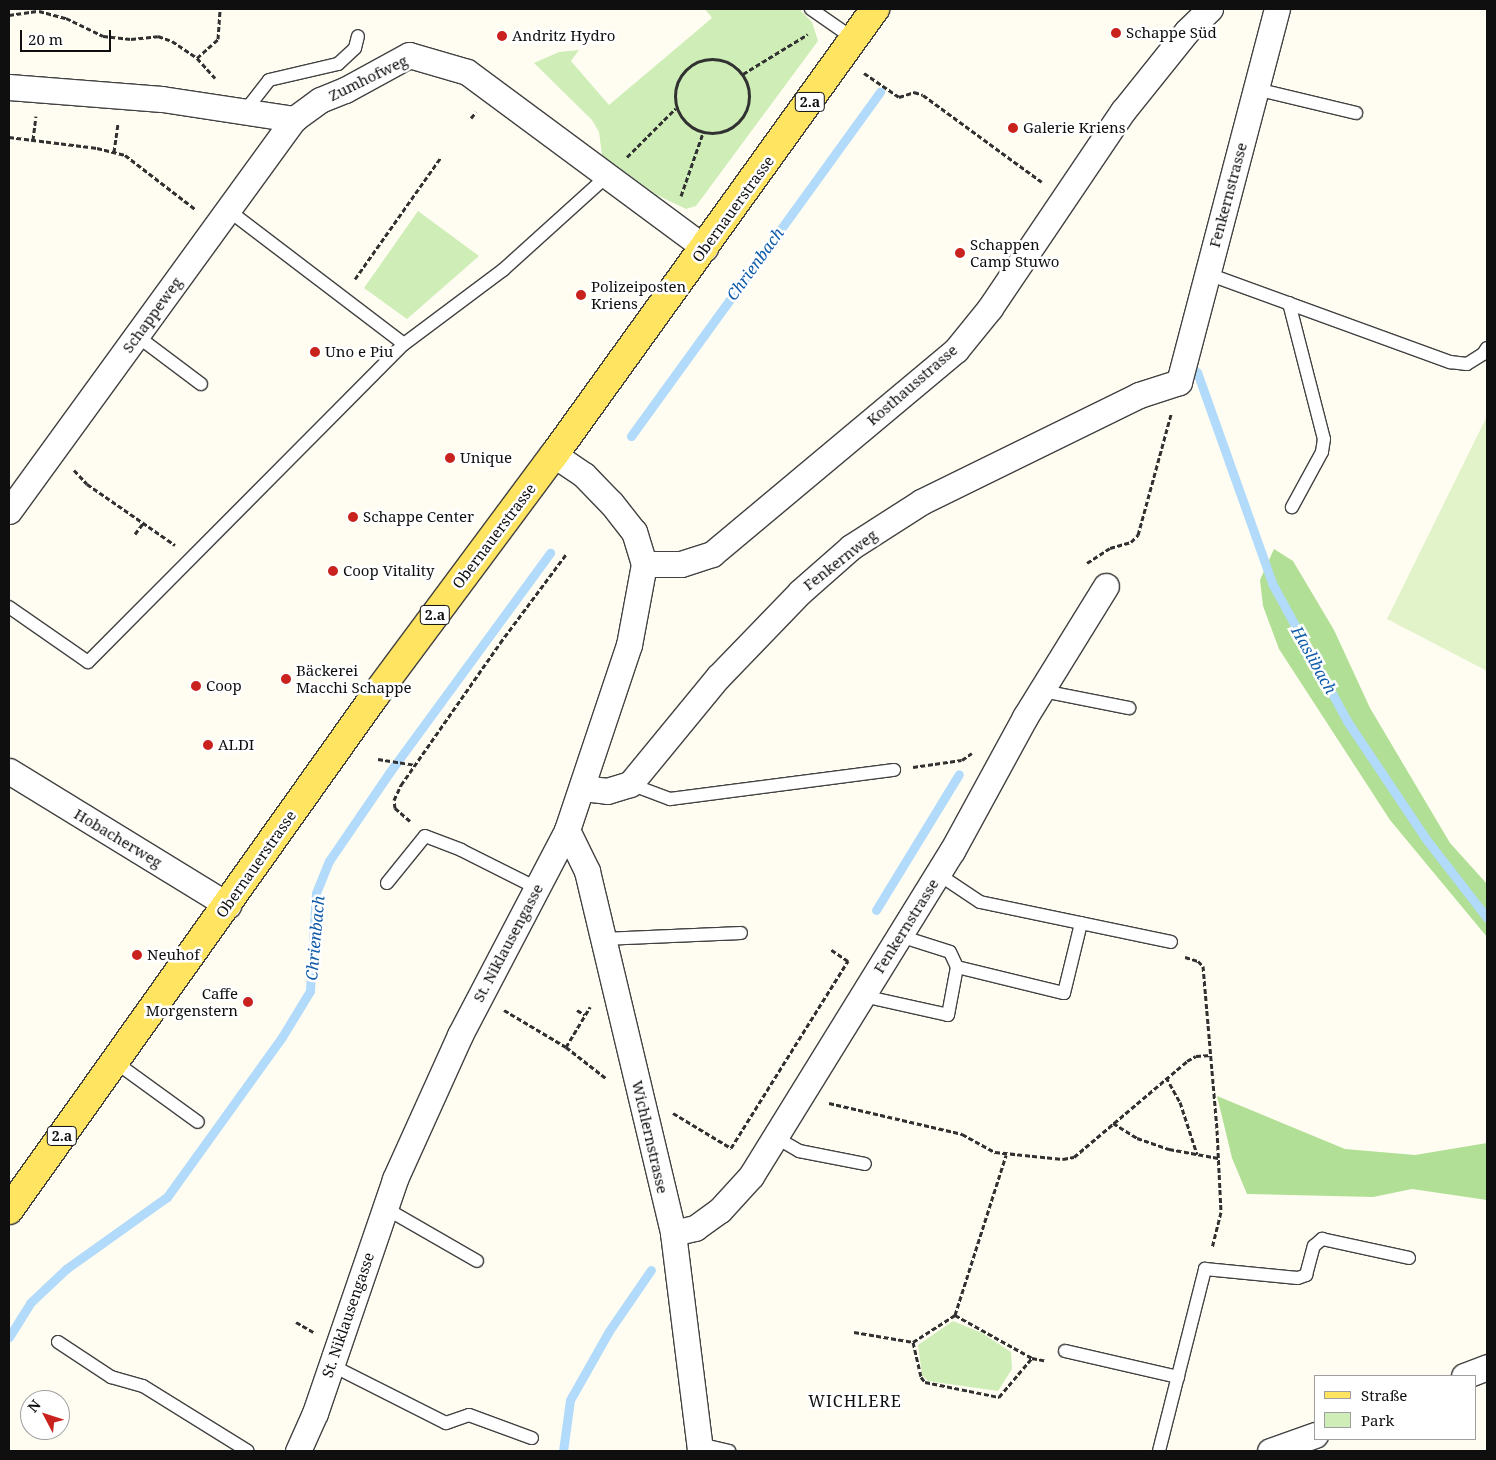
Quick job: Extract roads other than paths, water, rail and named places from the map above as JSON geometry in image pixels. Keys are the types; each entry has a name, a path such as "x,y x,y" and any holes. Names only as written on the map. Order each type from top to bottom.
{"main road":[{"name":"Obernauerstrasse","path":"9,1210 228,905 374,697 705,248 844,32 875,9"}],"street":[{"name":"Kosthausstrasse","path":"644,564 681,564 712,554 956,350 990,308 1123,111 1187,31 1210,9"},
{"name":"Fenkernstrasse","path":"1179,382 1277,9"},
{"name":"Zumhofweg","path":"294,119 320,100 345,90 409,55 467,72 705,248"},
{"path":"9,87 162,99 294,119"},
{"name":"Schappeweg","path":"9,511 294,119"},
{"name":"Fenkernweg","path":"630,784 718,677 800,592 851,547 921,502 1139,395 1179,382"},
{"name":"St. Niklausengasse","path":"298,1451 331,1366 385,1208 460,1035 567,830 583,788 629,644 644,564 634,532 611,502 584,475 554,455"},
{"name":"Fenkernstrasse","path":"673,1232 695,1228 736,1197 804,1092 938,874 1025,717 1043,691 1106,586"},
{"name":"Hobacherweg","path":"9,771 228,905"},
{"path":"583,788 607,791 630,784"},
{"name":"Wichlernstrasse","path":"567,830 587,871 673,1232 699,1448"},
{"path":"1467,1375 1487,1367"},
{"path":"1270,1451 1314,1436"}],"lane":[{"path":"811,9 844,32"},
{"path":"245,111 269,80 338,64 356,48 358,36"},
{"path":"1256,89 1356,113"},
{"path":"9,607 88,662 404,344 502,270 608,175"},
{"path":"228,210 404,344"},
{"path":"1208,274 1450,362 1467,364 1483,354 1487,348"},
{"path":"1289,303 1324,439 1322,452 1292,506"},
{"path":"137,336 202,384"},
{"path":"1043,691 1129,708"},
{"path":"630,784 670,799 894,770"},
{"path":"387,883 425,836 537,888"},
{"path":"938,874 980,902 1171,942"},
{"path":"957,968 1064,993 1081,923"},
{"path":"603,939 741,934"},
{"path":"862,996 948,1015 957,968 950,952 900,936"},
{"path":"115,1062 198,1122"},
{"path":"775,1137 799,1151 865,1164"},
{"path":"385,1208 477,1261"},
{"path":"1159,1451 1206,1269 1298,1278 1306,1275 1314,1246 1322,1240 1409,1258"},
{"path":"58,1342 111,1377 143,1386 248,1451"},
{"path":"1065,1351 1178,1378"},
{"path":"331,1366 446,1422 469,1415 532,1438"},
{"path":"699,1448 729,1451"}],"waterway":[{"name":"Chrienbach","path":"631,436 880,92"},
{"name":"Haslibach","path":"1197,372 1273,585 1347,721 1426,839 1487,918"},
{"name":"Chrienbach","path":"9,1337 30,1303 66,1269 167,1197 282,1037 310,991 316,893 329,861 389,773 550,553"},
{"path":"876,910 959,774"},
{"path":"563,1451 570,1400 609,1331 651,1270"}],"place":[{"name":"Schappe Süd","path":"1116,33"},
{"name":"Andritz Hydro","path":"502,36"},
{"name":"Galerie Kriens","path":"1013,128"},
{"name":"Schappen Camp Stuwo","path":"960,253"},
{"name":"Polizeiposten Kriens","path":"581,295"},
{"name":"Uno e Piu","path":"315,352"},
{"name":"Unique","path":"450,458"},
{"name":"Schappe Center","path":"353,517"},
{"name":"Coop Vitality","path":"333,571"},
{"name":"Bäckerei Macchi Schappe","path":"286,679"},
{"name":"Coop","path":"196,686"},
{"name":"ALDI","path":"208,745"},
{"name":"Neuhof","path":"137,955"},
{"name":"Caffe Morgenstern","path":"248,1002"}],"district":[{"name":"WICHLERE","path":"855,1401"}]}
